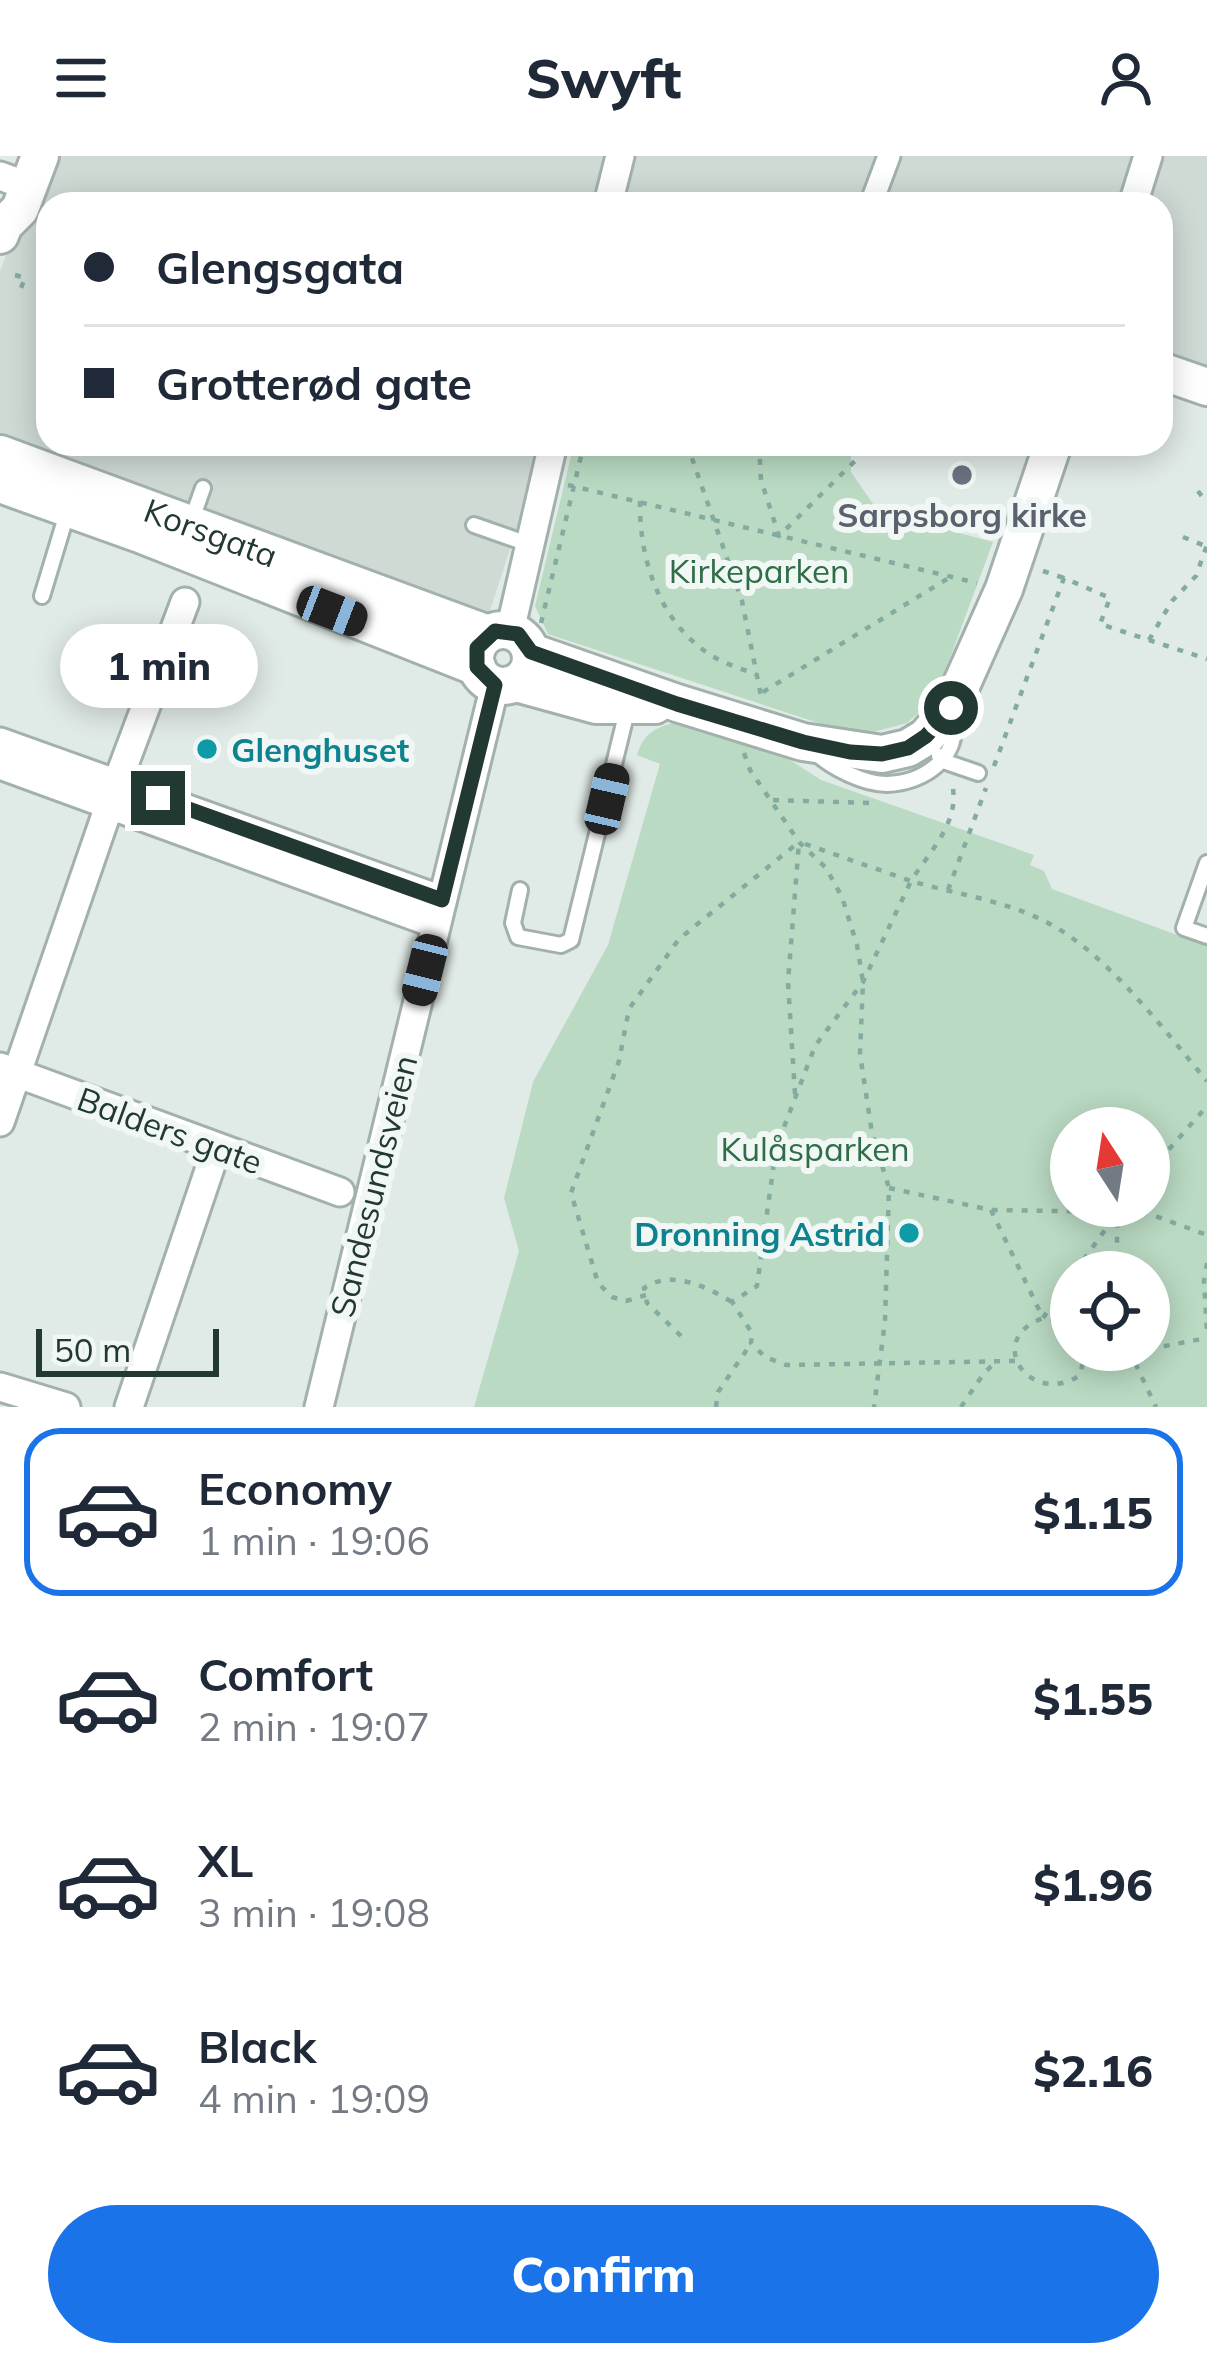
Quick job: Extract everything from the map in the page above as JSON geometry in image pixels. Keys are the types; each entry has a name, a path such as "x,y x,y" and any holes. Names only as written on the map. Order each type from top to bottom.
{"street":[{"path":"2,230 20,209 40,156"},
{"path":"611,192 620,156"},
{"path":"876,192 889,156"},
{"path":"1137,192 1148,156"},
{"path":"2,230 1,205 10,171"},
{"path":"1173,378 1207,387"},
{"name":"Korsgata","path":"0,454 191,521 508,654"},
{"name":"Sandesundsveien","path":"320,1407 439,912 508,654 550,456"},
{"path":"508,654 803,742 882,754 934,749 1004,589 1049,456"},
{"name":"Korsgata","path":"0,484 140,534 191,521"},
{"path":"0,1122 9,1070 185,602"},
{"path":"508,654 596,705 677,704"},
{"path":"0,742 114,794 439,912"},
{"path":"0,764 114,794"},
{"name":"Balders gate","path":"9,1070 340,1192"},
{"path":"129,1407 217,1148"},
{"path":"0,1387 66,1407"}],"lane":[{"path":"42,596 68,510"},
{"path":"474,525 531,545"},
{"path":"520,890 513,923 518,937 561,945 571,940 628,707"},
{"path":"934,749 978,773"},
{"path":"1207,863 1184,928 1207,936"}],"path":[{"path":"15,274 25,278 21,288"},
{"path":"508,654 574,486 581,456"},
{"path":"692,456 742,601 763,692 757,708"},
{"path":"760,456 761,481 779,536"},
{"path":"779,536 858,458"},
{"path":"545,480 988,585"},
{"path":"1198,491 1207,503"},
{"path":"640,501 644,555 654,589 683,632 713,657 759,676"},
{"path":"1149,640 1172,601 1196,576 1206,546 1183,537"},
{"path":"1039,569 1110,598 1100,624 1207,659"},
{"path":"763,692 950,576"},
{"path":"947,891 1064,578"},
{"path":"1042,603 1053,607"},
{"path":"746,742 743,749 750,770 799,842 826,868 842,897 863,982 860,1054 872,1133 889,1188 885,1321 874,1407"},
{"path":"732,1302 757,1286 776,1148 815,1046 863,982 911,880 940,842 956,800 949,777"},
{"path":"772,800 890,803"},
{"path":"799,842 1040,918 1132,991 1207,1081"},
{"path":"795,1098 788,982 799,842"},
{"path":"646,1295 626,1301 612,1297 598,1283 571,1193 619,1061 628,1009 679,939 799,842"},
{"path":"1170,1148 1207,1106"},
{"path":"889,1188 991,1210 1050,1209"},
{"path":"991,1210 1043,1318"},
{"path":"1170,1223 1207,1234"},
{"path":"1170,1344 1207,1335 1207,1263"},
{"path":"681,1336 652,1308 644,1288 664,1279 712,1290 732,1302 752,1333 751,1343 718,1392 716,1407"},
{"path":"1043,1318 1050,1308"},
{"path":"1050,1319 1033,1322 1017,1339 1016,1361 1027,1381 1048,1390 1071,1384 1081,1371"},
{"path":"751,1343 765,1357 786,1365 1016,1361"},
{"path":"961,1407 984,1372 997,1362"},
{"path":"1139,1371 1156,1407"}],"shaded area":[{"path":"45,156 1207,156 1207,367 1173,355 1173,192 36,192 36,455 0,442 0,271"},
{"path":"39,456 540,456 488,617"}],"green space":[{"name":"Kirkeparken","path":"571,456 851,456 851,472 878,511 993,542 935,698 907,723 858,736 548,634 535,606"},
{"name":"Kulåsparken","path":"672,723 787,758 821,780 1034,855 1030,865 1044,871 1052,889 1207,946 1207,1407 474,1407 519,1251 504,1198 533,1082 608,945 660,764 637,755 654,730"}],"place":[{"name":"Sarpsborg kirke","path":"962,475"},
{"name":"Glenghuset","path":"207,749"},
{"name":"Dronning Astrid","path":"909,1233"}],"route":[{"path":"158,798 442,900 495,685 477,667 477,648 495,631 518,634 531,652 677,704 850,752 882,754 908,748 951,708"}]}
